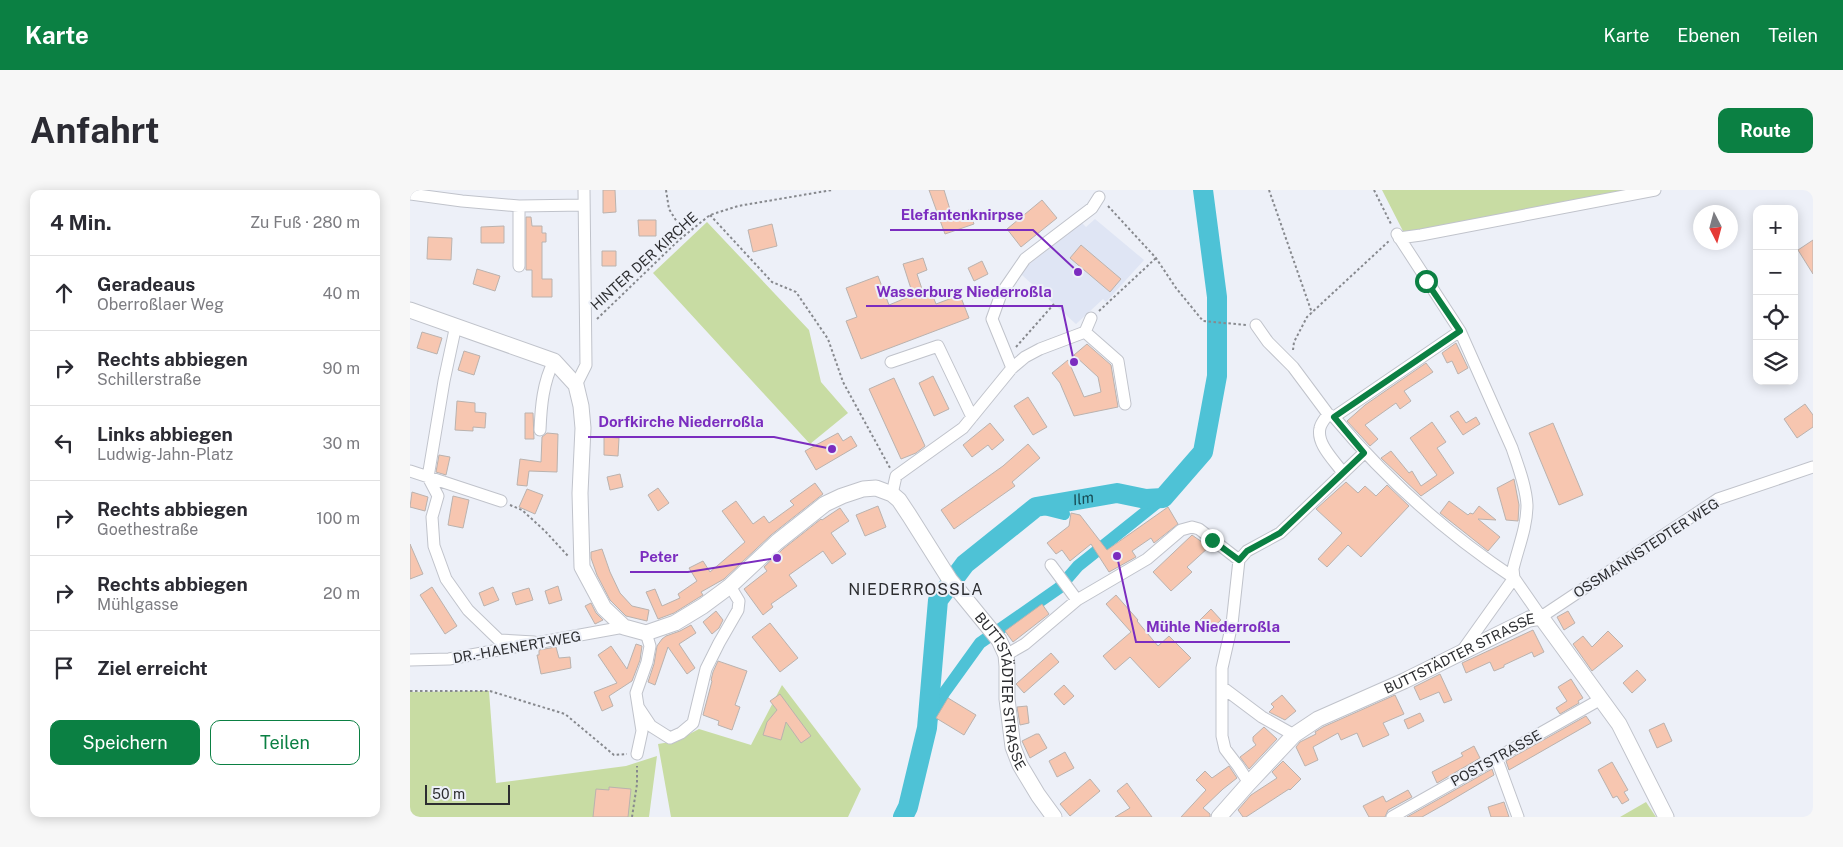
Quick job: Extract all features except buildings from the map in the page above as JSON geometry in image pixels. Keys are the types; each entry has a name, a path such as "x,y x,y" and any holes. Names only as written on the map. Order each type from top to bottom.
{"main road":[{"path":"410,310 554,361 576,385 581,406 583,428 580,493 582,566 604,608 624,627 646,634 675,622 703,606 730,586 777,542 825,504 863,488 876,488 892,494"},
{"name":"BUTTSTÄDTER STRASSE","path":"892,494 910,515 950,580 999,640 1006,654 1007,699 1013,747 1020,765 1054,817"},
{"name":"BUTTSTÄDTER STRASSE","path":"1219,817 1294,735 1318,719 1404,681 1530,619 1541,617 1619,724 1666,817"}],"street":[{"path":"576,385 586,365 584,190"},
{"path":"1398,236 1421,235 1656,190"},
{"path":"410,194 462,196 519,206 584,205"},
{"path":"1012,368 992,319 1001,294 1025,259 1092,208 1099,197"},
{"path":"519,206 519,266"},
{"path":"1410,254 1421,235"},
{"path":"1398,236 1460,331 1512,448 1527,504 1526,520 1513,569 1514,578 1461,652"},
{"path":"892,494 896,476 963,428 1012,368 1025,357 1040,349 1085,332 1091,318"},
{"path":"456,325 444,381 428,477 438,496 432,517 434,546 446,580 468,610 499,640 534,642"},
{"path":"1256,326 1268,342 1293,366 1331,416 1364,453 1441,524 1514,578 1541,617"},
{"path":"1344,472 1322,443 1319,435 1320,426 1331,416 1460,331"},
{"path":"1085,332 1118,361 1125,404"},
{"path":"891,362 938,346 972,418"},
{"path":"540,430 544,390 554,361"},
{"path":"1249,782 1225,749 1222,736 1222,668 1232,624 1239,560 1247,551 1280,533 1364,453"},
{"name":"OSSMANNSTEDTER WEG","path":"1541,617 1718,499 1813,467"},
{"path":"410,471 502,501"},
{"path":"1006,654 1026,644 1077,600 1147,559 1181,530 1192,527 1199,529 1239,560"},
{"path":"1052,565 1077,600"},
{"path":"639,708 651,726 670,738 681,733 693,723 706,669 738,610 739,601 730,586"},
{"name":"DR.-HAENERT-WEG","path":"410,660 449,659 624,627"},
{"path":"637,754 642,731 636,693 647,662 650,646 646,634"},
{"path":"1222,687 1262,717 1294,735"},
{"name":"POSTSTRASSE","path":"1392,817 1601,699"},
{"path":"1496,757 1518,817"}],"path":[{"path":"666,190 669,209 685,235"},
{"name":"HINTER DER KIRCHE","path":"586,320 596,320 685,235 710,215 738,206 832,190"},
{"path":"1270,190 1312,313"},
{"path":"1293,366 1294,342 1307,317 1398,236 1374,190"},
{"path":"1099,197 1156,258 1176,288 1203,321 1243,324"},
{"path":"710,215 772,282 796,292 828,339 843,382 886,463 896,476"},
{"path":"1091,318 1156,258"},
{"path":"1007,356 1054,304"},
{"path":"502,501 522,510 545,531 564,553 582,566"},
{"path":"410,691 490,691 565,714 614,755 637,754 637,784 632,817"}],"shaded area":[{"path":"1095,219 1144,260 1106,302 1103,299 1076,324 1022,275 1023,269 1082,223 1086,227"}],"green space":[{"path":"1382,190 1635,190 1404,233"},
{"path":"707,222 809,330 821,382 848,413 810,444 653,273"},
{"path":"782,685 861,789 848,817 671,817 658,744 676,741 699,729 751,745"},
{"path":"489,691 496,783 626,766 657,756 649,817 410,817 410,692"},
{"path":"1646,802 1656,817 1620,817"}],"waterway":[{"name":"Ilm","path":"903,817 908,807 927,728 938,600 965,564 1036,507 1117,493 1146,499 1163,498 1203,452 1217,376 1217,297 1203,190"},
{"path":"927,728 944,693 980,643 1059,588 1078,566 1163,498"},
{"path":"1036,507 1064,514"}],"place":[{"name":"Elefantenknirpse","path":"1078,272"},
{"name":"Wasserburg Niederroßla","path":"1074,362"},
{"name":"Dorfkirche Niederroßla","path":"832,449"},
{"name":"Mühle Niederroßla","path":"1117,556"},
{"name":"Peter","path":"777,558"}],"district":[{"name":"NIEDERROSSLA","path":"916,589"}],"route":[{"path":"1212,540 1239,560 1247,551 1280,533 1364,453 1334,417 1460,331 1426,281"}]}
